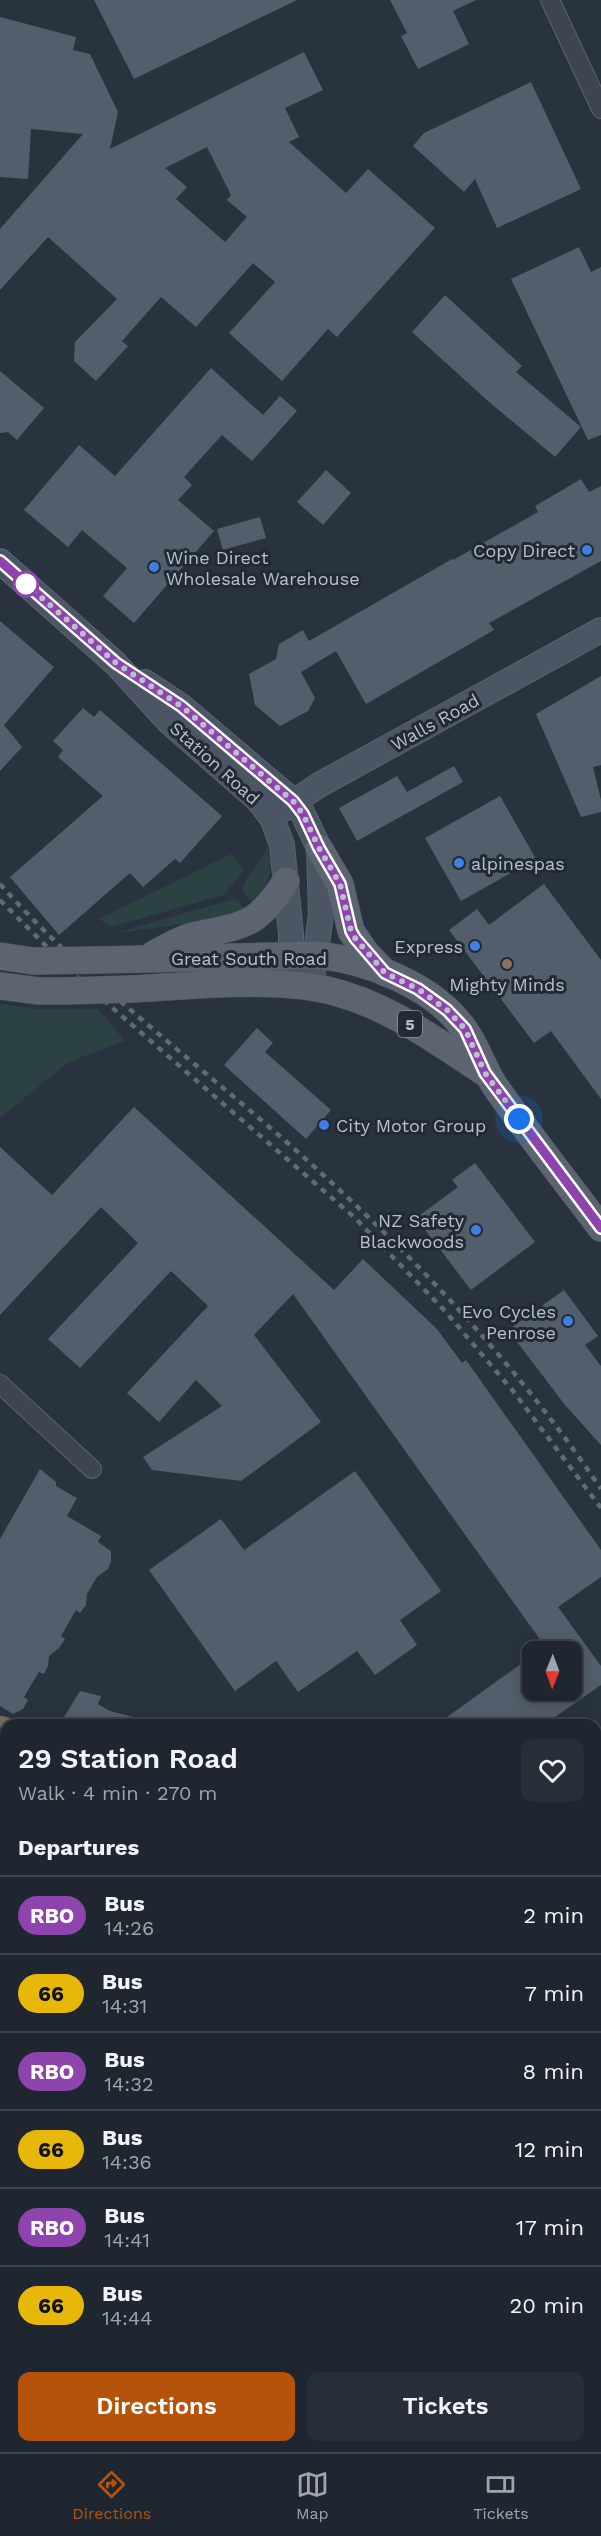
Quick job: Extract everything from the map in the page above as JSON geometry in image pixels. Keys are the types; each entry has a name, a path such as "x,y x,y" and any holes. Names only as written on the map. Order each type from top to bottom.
{"main road":[{"name":"Station Road","path":"0,561 116,663 170,722 258,800 272,818 282,845 286,881 304,955"},
{"name":"Walls Road","path":"272,818 293,801 319,785 601,630"},
{"name":"Station Road","path":"116,663 181,706 293,801 303,814 319,848 321,915 304,955 299,986"},
{"path":"319,848 340,884 351,931 366,953 385,973"},
{"path":"145,958 191,937 233,929 251,921 270,903 286,881"},
{"name":"Great South Road","path":"0,956 33,961 304,955 340,958 385,973 418,989 447,1010 465,1029 485,1073 601,1228"},
{"name":"Great South Road","path":"0,986 66,992 218,985 299,986 348,996 398,1017 485,1073"}],"street":[{"path":"550,0 601,109"},
{"path":"0,1384 92,1469"}],"green space":[{"path":"267,844 271,862 269,876 254,906 243,890"},
{"path":"231,854 244,871 223,895 111,927 99,919"},
{"path":"237,900 246,911 214,920 116,933"},
{"path":"0,1004 36,1009 98,1009 125,1041 69,1062 0,1118"}],"building":[{"path":"94,0 297,0 134,79"},
{"path":"390,0 476,0 453,11 469,44 418,69 401,36 407,33"},
{"path":"0,17 76,37 73,50 90,54 118,112 110,149 304,52 323,90 285,108 299,137 289,142 346,193 368,169 435,228 337,337 328,329 282,381 229,333 275,282 253,263 196,327 161,297 122,341 128,346 96,381 74,361 75,342 117,299 48,237 0,290 0,229 83,134 31,129 28,179 0,177","holes":["207,147 231,195 227,200 247,217 225,242 176,199 187,187 165,168"]},
{"path":"531,82 581,189 497,228 475,179 464,192 413,146 424,133"},
{"path":"579,247 591,272 601,267 601,435 588,440 511,279"},
{"path":"445,295 522,366 516,372 581,427 555,457 489,402 412,332"},
{"path":"211,368 263,415 280,396 297,411 252,461 222,435 184,477 192,485 178,500 214,531 134,623 103,596 127,568 82,530 68,547 24,510 79,445 115,476"},
{"path":"0,371 44,408 17,440 8,432 0,433"},
{"path":"326,470 351,493 323,525 297,502"},
{"path":"581,479 589,492 601,486 601,561 489,623 494,630 366,704 336,651 301,672 315,698 308,711 280,726 255,705 249,674 276,659 279,644 303,630 309,641 538,512 535,506"},
{"path":"260,517 266,538 223,550 217,529"},
{"path":"0,621 54,667 4,725 22,747 0,771"},
{"path":"601,676 601,765 593,767 601,800 601,812 581,817 536,714"},
{"path":"83,708 94,717 100,710 222,816 180,863 175,859 143,887 130,873 59,935 10,877 103,796 58,757 63,750 53,741"},
{"path":"454,766 463,782 357,841 339,808 397,776 407,792"},
{"path":"500,796 536,859 461,901 425,838"},
{"path":"544,884 601,960 601,1099 551,1031 534,1043 449,930 477,909 489,925"},
{"path":"257,1028 273,1043 265,1052 331,1110 306,1139 224,1065"},
{"path":"134,1107 334,1290 363,1259 437,1329 462,1363 466,1360 601,1550 601,1577 558,1607 601,1666 601,1685 582,1698 582,1641 541,1641 293,1294 254,1335 321,1422 241,1481 152,1470 143,1457 222,1406 196,1380 159,1422 127,1393 208,1306 171,1271 80,1368 48,1339 138,1243 101,1207 0,1315 0,1147 52,1195"},
{"name":"NZ Safety Blackwoods","path":"475,1163 535,1242 471,1290 416,1218 458,1187 452,1180"},
{"path":"564,1290 598,1336 585,1345 601,1366 601,1445 565,1405 508,1330"},
{"path":"40,1469 56,1482 56,1486 77,1498 67,1516 101,1536 98,1542 111,1551 111,1561 108,1569 97,1577 87,1594 86,1605 80,1613 76,1610 61,1636 65,1639 49,1656 44,1674 39,1672 31,1685 24,1697 28,1700 23,1709 13,1714 0,1706 0,1539"},
{"path":"355,1471 441,1591 400,1620 417,1645 375,1675 357,1651 298,1692 276,1661 235,1691 149,1570 221,1519 244,1550"},
{"path":"522,1663 522,1701 578,1701 555,1717 556,1719 444,1719"},
{"path":"80,1691 101,1696 98,1704 110,1711 141,1719 63,1719"}],"railway":[{"path":"0,884 35,921 108,990 299,1153 422,1270 498,1354 534,1398 601,1489"},
{"path":"0,900 79,979 354,1217 445,1311 513,1391 601,1508"}],"bus line":[{"name":"RBO","path":"0,561 116,663 181,706 293,801 303,814 340,884 351,931 355,938 385,973 418,989 447,1010 465,1029 485,1073 601,1228"}],"place":[{"name":"Copy Direct","path":"587,550"},
{"name":"Wine Direct Wholesale Warehouse","path":"154,567"},
{"name":"alpinespas","path":"459,863"},
{"name":"Express","path":"475,946"},
{"name":"Mighty Minds","path":"507,964"},
{"name":"City Motor Group","path":"324,1125"},
{"name":"NZ Safety Blackwoods","path":"476,1230"},
{"name":"Evo Cycles Penrose","path":"568,1321"}],"route":[{"path":"26,584 116,663 181,706 293,801 303,814 340,884 351,931 355,938 385,973 418,989 447,1010 465,1029 485,1073 519,1119"}]}
